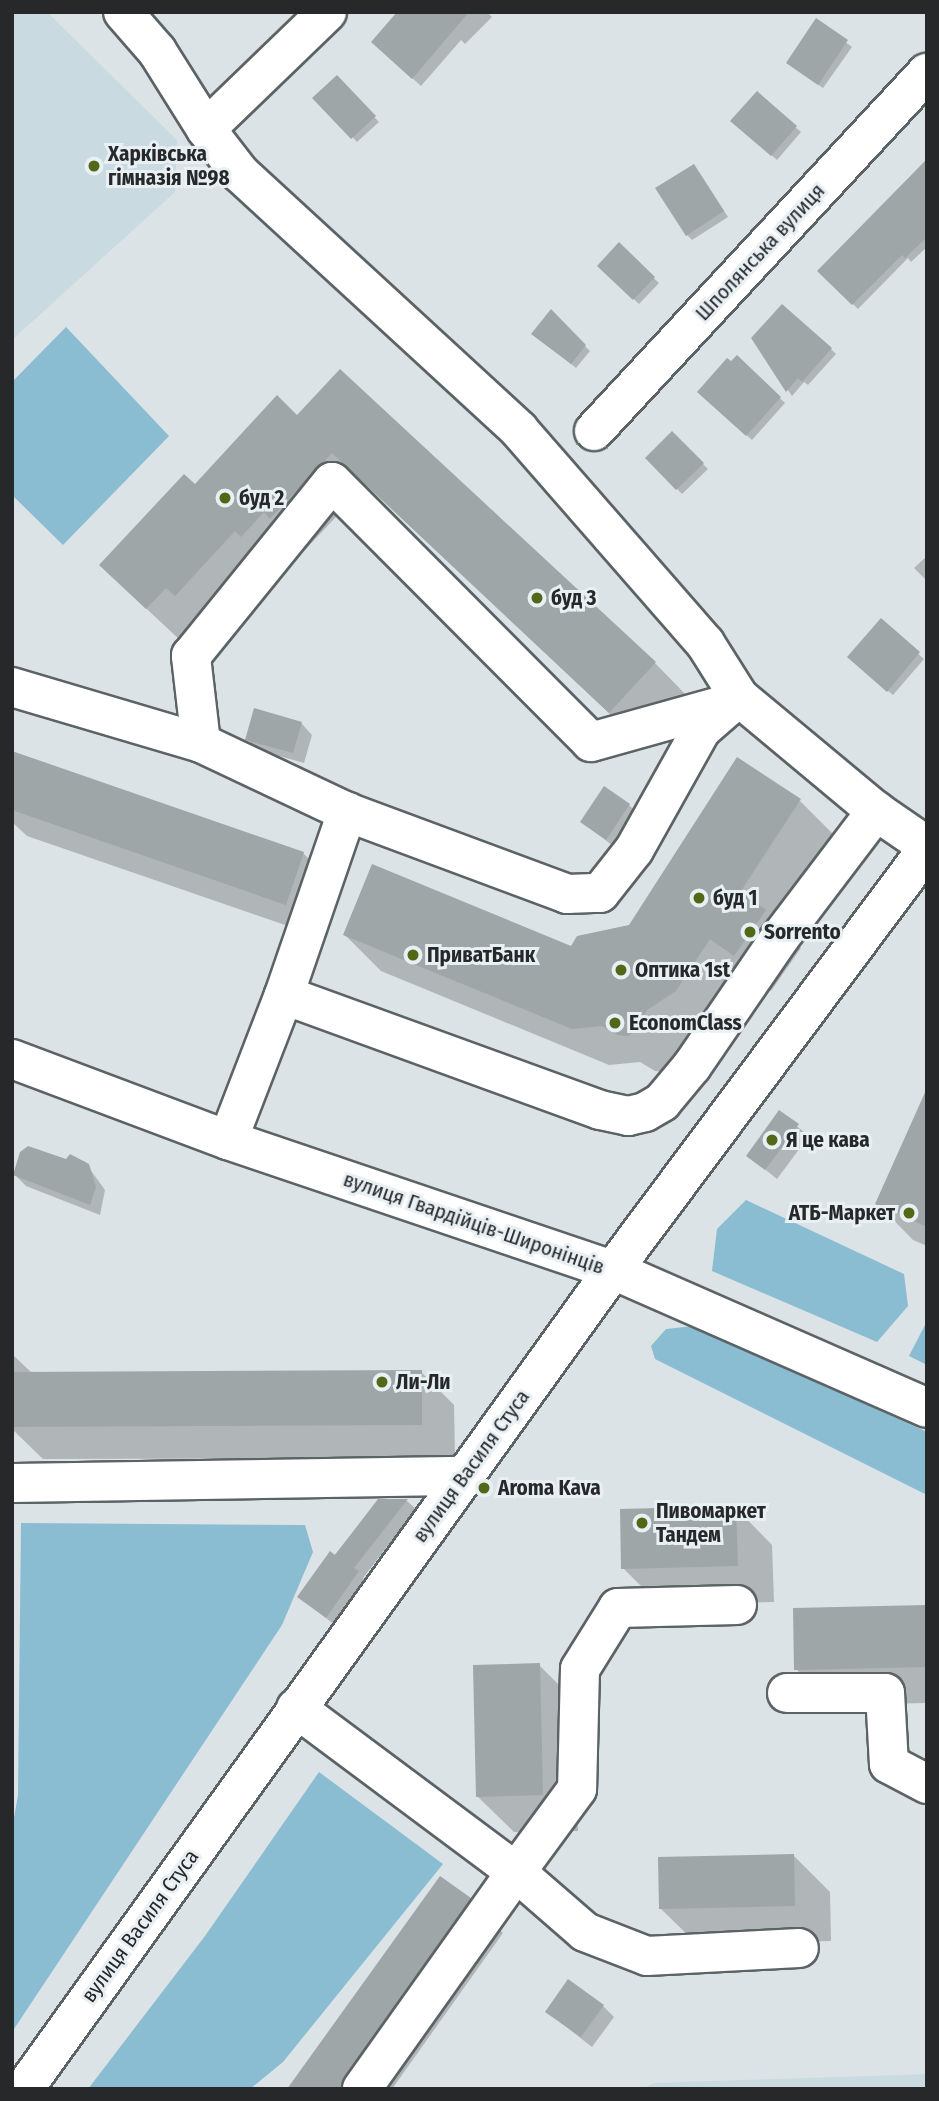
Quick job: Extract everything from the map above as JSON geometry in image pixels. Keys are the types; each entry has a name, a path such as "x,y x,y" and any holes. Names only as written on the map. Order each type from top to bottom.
{"street":[{"path":"123,12 157,51 206,129 240,173 519,430 705,643 734,700 927,848"},
{"path":"206,129 327,12"},
{"name":"Шполянська вулиця","path":"594,431 927,74"},
{"path":"201,743 191,656 332,482 591,742 734,700"},
{"path":"12,687 201,743 347,812 567,894 600,893 634,850 701,730 734,700"},
{"path":"284,995 600,1110 628,1116 645,1112 662,1102 692,1066 779,939 876,811"},
{"path":"228,1140 284,995 347,812"},
{"name":"вулиця Василя Стуса","path":"24,2089 612,1270 741,1101 927,848"},
{"name":"вулиця Гвардійців-Широнінців","path":"12,1059 228,1140 612,1270 927,1408"},
{"path":"692,1066 741,1101"},
{"path":"12,1483 463,1476"},
{"path":"362,2089 577,1789 580,1669 618,1608 737,1605"},
{"path":"787,1693 885,1693 889,1764 927,1784"},
{"path":"296,1708 516,1872 585,1931 647,1956 799,1948"}],"shaded area":[{"name":"Харківська гімназія №98","path":"12,12 47,12 177,140 175,192 12,340"},
{"path":"66,327 169,436 63,545 12,495 12,382"},
{"path":"746,1200 904,1274 908,1306 877,1342 712,1271 717,1229"},
{"path":"927,1321 927,1365 909,1356"},
{"path":"694,1326 927,1432 927,1495 655,1359 651,1346 666,1329"},
{"path":"21,1523 305,1525 313,1552 282,1625 12,2032 12,1829 18,1795"},
{"path":"319,1772 443,1864 283,2062 250,2089 88,2089 205,1936"},
{"path":"927,2074 927,2089 644,2089 653,2083"}],"building":[{"path":"397,12 469,12 412,79 371,42"},
{"path":"816,18 848,40 818,85 786,63"},
{"path":"337,75 376,116 351,139 312,98"},
{"path":"757,91 797,126 771,156 730,121"},
{"path":"927,159 927,237 905,258 902,255 852,305 817,271"},
{"path":"694,164 724,211 686,236 655,188"},
{"path":"619,242 655,277 633,300 597,266"},
{"path":"782,304 832,348 802,382 798,378 786,392 751,338"},
{"path":"551,309 586,345 571,364 531,334"},
{"path":"737,355 781,397 746,436 697,392 727,358 731,361"},
{"name":"буд 2","path":"340,369 656,662 609,713 332,453 270,519 264,512 241,537 235,531 175,596 166,588 146,609 99,565 184,474 195,484 277,395 297,415"},
{"path":"672,431 704,463 676,490 645,458"},
{"path":"881,618 920,652 887,692 847,657"},
{"path":"254,708 302,722 293,753 245,740"},
{"path":"12,751 304,852 286,905 12,810"},
{"name":"буд 1","path":"737,757 801,799 741,891 766,910 734,956 710,939 676,991 647,1010 639,1028 628,1036 617,1035 602,1026 572,1029 343,935 372,864 571,946 577,936 629,925"},
{"path":"604,786 630,804 606,840 580,822"},
{"path":"927,1088 927,1227 875,1204"},
{"name":"Я це кава","path":"779,1110 799,1124 765,1170 746,1156"},
{"path":"28,1146 66,1159 70,1154 89,1164 96,1187 90,1205 13,1175 20,1152"},
{"path":"422,1370 422,1425 12,1427 12,1372"},
{"path":"378,1499 408,1499 354,1568 359,1571 326,1618 297,1597 330,1551 335,1555"},
{"path":"736,1506 738,1566 621,1569 620,1509"},
{"path":"926,1605 927,1667 794,1670 793,1608"},
{"path":"540,1663 543,1795 476,1797 473,1665"},
{"path":"794,1854 795,1906 659,1909 658,1857"},
{"path":"440,1876 471,1898 344,2076 340,2089 287,2089"},
{"path":"568,1979 604,2005 581,2037 545,2012"}],"place":[{"name":"Харківська гімназія №98","path":"94,166"},
{"name":"буд 2","path":"225,498"},
{"name":"буд 3","path":"537,598"},
{"name":"буд 1","path":"699,898"},
{"name":"Sorrento","path":"750,932"},
{"name":"ПриватБанк","path":"413,955"},
{"name":"Оптика 1st","path":"621,970"},
{"name":"EconomClass","path":"615,1023"},
{"name":"Я це кава","path":"772,1140"},
{"name":"АТБ-Маркет","path":"909,1213"},
{"name":"Ли-Ли","path":"382,1382"},
{"name":"Aroma Kava","path":"484,1488"},
{"name":"Пивомаркет Тандем","path":"642,1523"}]}
